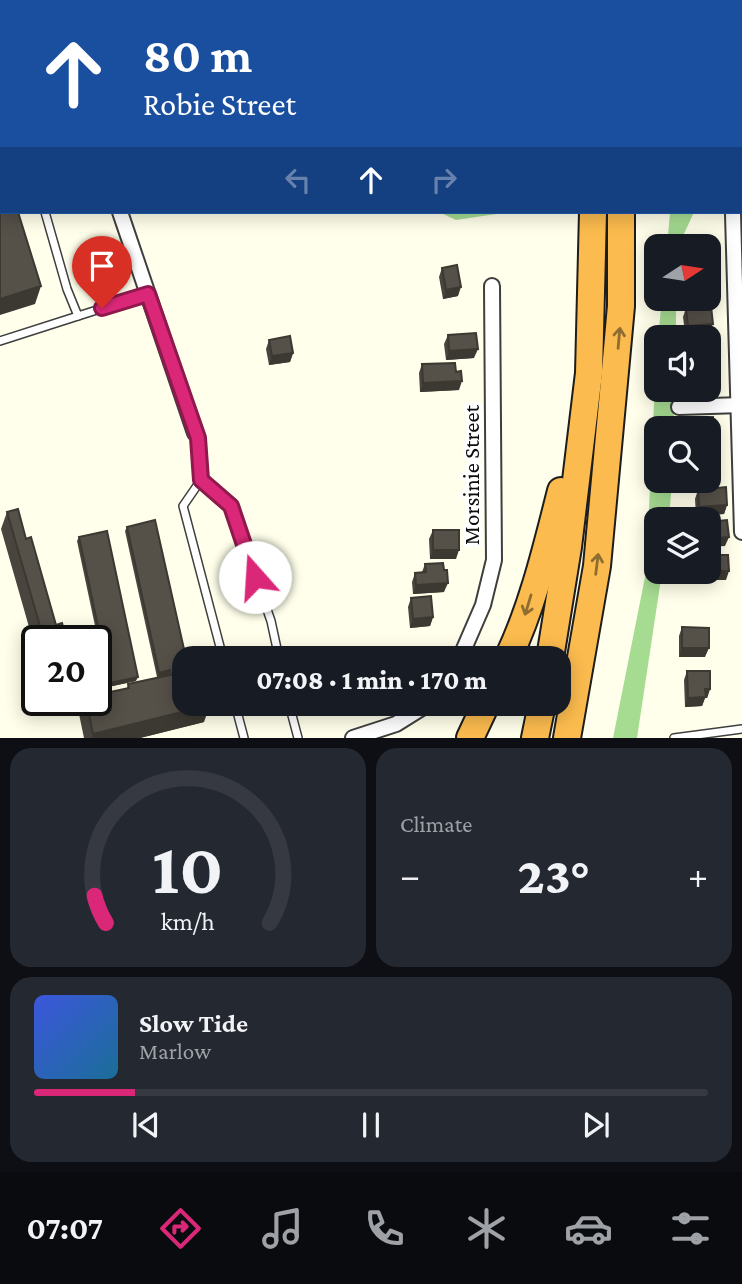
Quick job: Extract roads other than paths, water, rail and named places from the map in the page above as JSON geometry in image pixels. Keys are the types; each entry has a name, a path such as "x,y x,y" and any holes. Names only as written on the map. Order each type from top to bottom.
{"highway":[{"path":"552,646 568,547 589,373 593,214"},
{"path":"567,738 597,566 621,306 621,214"},
{"path":"514,646 551,532 589,373"},
{"path":"582,738 587,632"},
{"path":"470,738 480,716"},
{"path":"535,738 540,716"}],"street":[{"path":"121,214 195,433"},
{"path":"733,214 738,249 742,532"},
{"name":"Morsinie Street","path":"465,646 484,605 494,560 492,286"},
{"path":"678,407 740,405"},
{"path":"353,738 396,723 408,716"}],"lane":[{"path":"46,214 67,289 79,316"},
{"path":"0,341 148,294"},
{"path":"195,433 201,480 231,506 271,621 276,646"},
{"path":"201,480 183,506 220,646"},
{"path":"238,716 244,738"},
{"path":"292,716 298,738"},
{"path":"674,738 742,729"}]}
